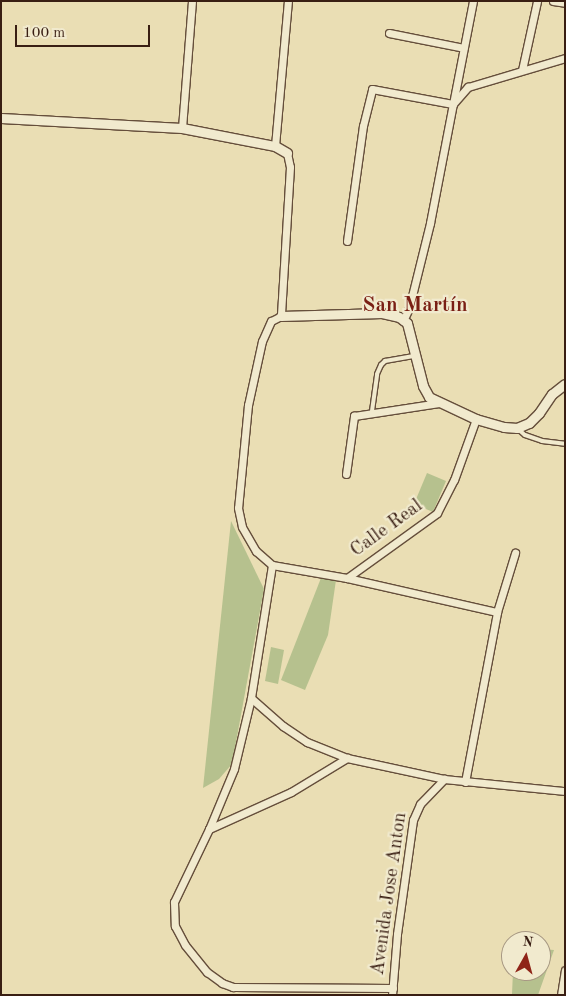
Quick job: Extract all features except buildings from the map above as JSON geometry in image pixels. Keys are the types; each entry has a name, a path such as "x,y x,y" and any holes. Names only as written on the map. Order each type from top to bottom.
{"street":[{"path":"182,128 192,1"},
{"path":"275,146 288,1"},
{"path":"404,320 409,308 430,222 473,1"},
{"path":"522,70 537,1"},
{"path":"553,1 565,3"},
{"path":"389,33 464,48"},
{"path":"453,104 468,87 565,58"},
{"path":"346,241 362,126 372,89 453,104"},
{"path":"1,118 182,128 275,146 287,153 290,167 281,316"},
{"path":"497,612 347,578 272,565 256,551 242,527 238,508 248,405 262,340 270,321 281,316 382,313 399,317 406,323 424,386 430,397 439,403 476,419 504,427 517,428 528,423 539,413 552,394 565,384"},
{"path":"346,474 354,416 372,411 439,403"},
{"name":"Calle Real","path":"347,578 437,513 454,480 476,419"},
{"path":"465,782 497,612 515,553"},
{"path":"272,565 251,698 234,769 209,829 174,902 172,910 175,926 192,954 207,972 222,983 234,987 265,992 392,991"},
{"path":"251,698 283,726 307,742 347,758 444,779 565,791"},
{"path":"209,829 291,792 347,758"},
{"name":"Avenida Jose Anton","path":"392,991 397,934 414,820 420,804 429,792 444,779"},
{"path":"560,995 565,970"}],"lane":[{"path":"372,411 377,374 381,365 385,362 416,356"},
{"path":"517,428 525,434 542,441 565,444"}],"green space":[{"path":"427,473 446,481 433,512 414,504"},
{"path":"231,521 264,589 232,764 219,779 203,788"},
{"path":"321,578 336,580 328,635 305,690 281,680"},
{"path":"271,647 284,650 278,684 265,681"},
{"path":"513,981 543,981 538,995 512,994"}],"district":[{"name":"San Martín","path":"415,306"}]}
